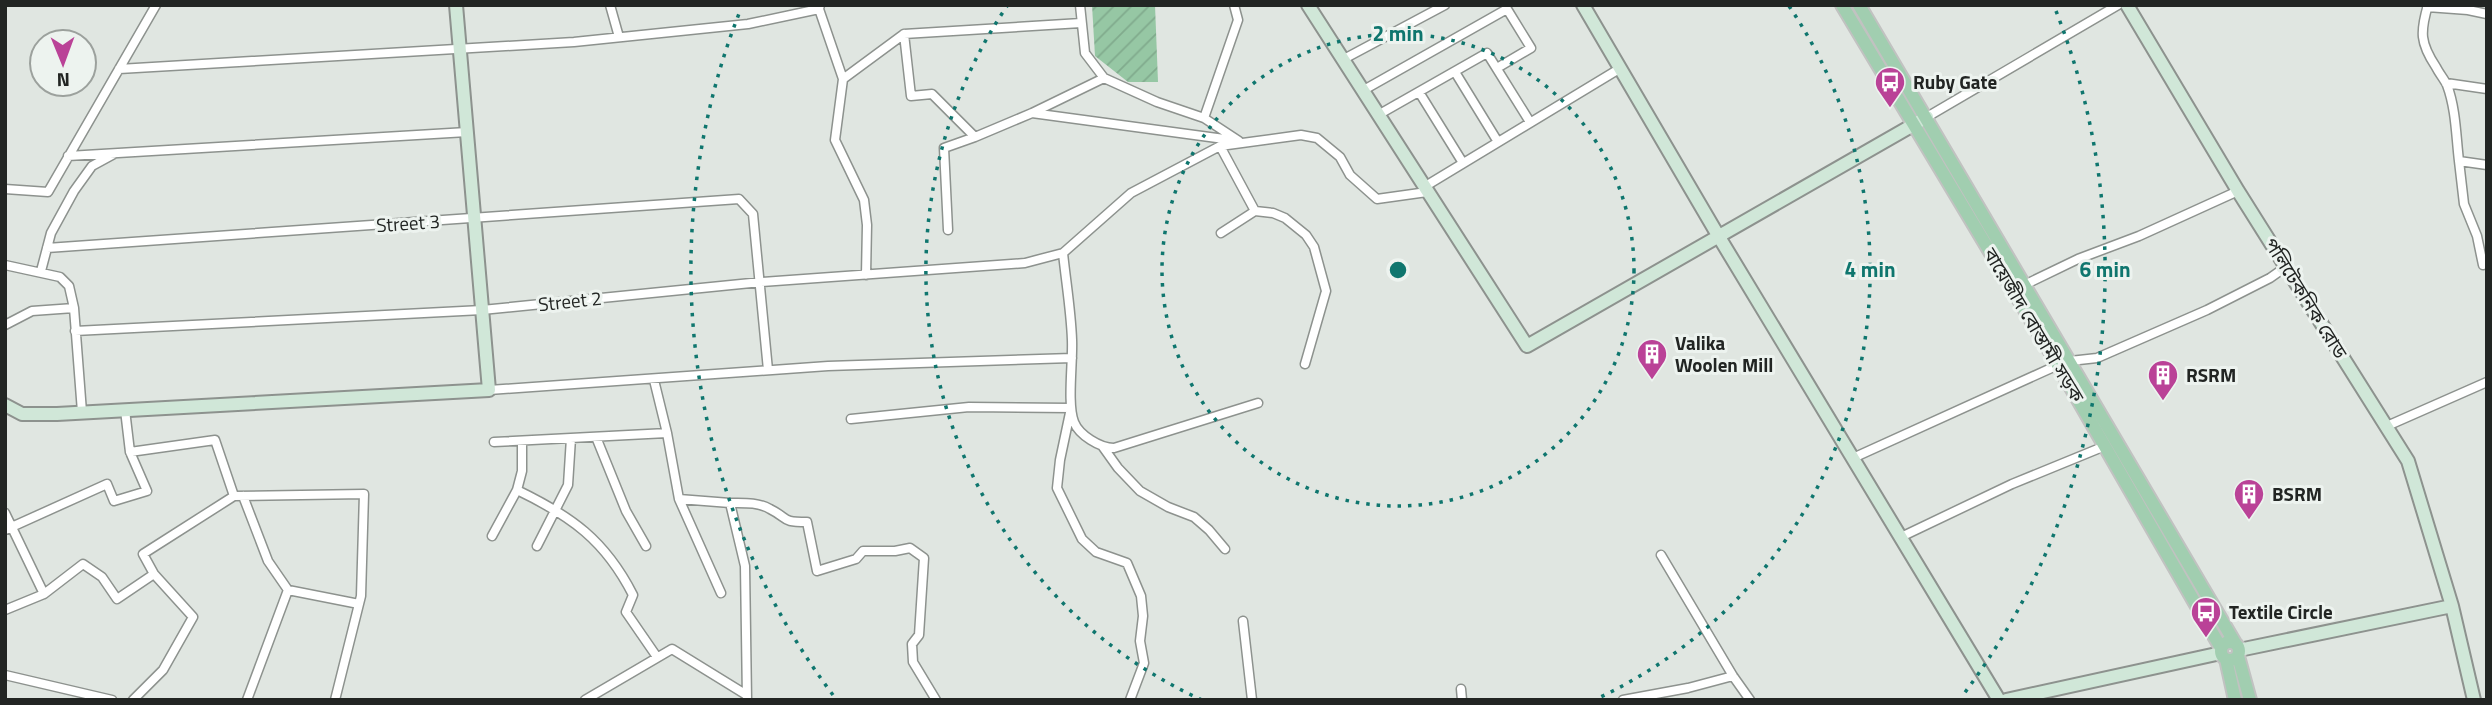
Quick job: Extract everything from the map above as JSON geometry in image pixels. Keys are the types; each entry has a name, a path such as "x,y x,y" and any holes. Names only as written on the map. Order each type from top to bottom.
{"main road":[{"name":"বায়েজীদ বোস্তামী সড়ক","path":"1842,5 2064,363 2230,651 2250,700"},
{"name":"বায়েজীদ বোস্তামী সড়ক","path":"1859,5 1927,117 2019,288"},
{"name":"বায়েজীদ বোস্তামী সড়ক","path":"2064,363 2105,446 2230,651 2235,700"}],"street":[{"path":"5,189 48,192 156,5"},
{"path":"456,5 489,390"},
{"path":"610,5 619,37"},
{"path":"1032,113 1239,141 1204,118 1157,102 1104,78 1085,53 1080,5"},
{"path":"1204,118 1238,20 1234,5"},
{"path":"1308,5 1527,346 2118,5"},
{"path":"1342,60 1445,5"},
{"path":"1583,5 1719,237 1998,700"},
{"name":"পলিটেকনিক রোড","path":"2127,5 2238,191 2408,461 2452,606 2474,700"},
{"path":"2483,265 2477,236 2464,204 2453,106 2446,83 2425,50 2422,31 2427,6 2487,14"},
{"path":"119,69 619,37 748,24 818,7 843,79 835,140 864,200 867,225 866,275"},
{"path":"1362,91 1507,9 1531,48 1497,68"},
{"path":"843,79 904,34 1082,23"},
{"path":"904,34 911,96 932,94 975,137"},
{"path":"1378,115 1487,53 1530,122"},
{"path":"1130,700 1144,663 1140,641 1143,616 1141,596 1127,563 1096,552 1082,538 1057,488 1071,408 1072,358 1063,253 1131,193 1220,146 1301,135 1317,138 1340,157 1350,175 1377,199 1426,189 1619,69"},
{"path":"1455,72 1498,142"},
{"path":"948,230 944,148 1032,113 1104,78"},
{"path":"2446,83 2487,89"},
{"path":"1419,92 1464,163"},
{"path":"68,156 467,132"},
{"path":"1220,146 1255,211"},
{"path":"41,271 51,233 74,191 92,166 117,153"},
{"path":"2459,161 2487,164"},
{"path":"2019,288 2078,259 2139,236 2238,191"},
{"name":"Street 3","path":"47,248 739,200 753,214 761,282"},
{"path":"1221,233 1255,211 1273,213 1285,218 1306,235 1314,247 1326,291 1305,364"},
{"path":"2477,236 2487,238"},
{"name":"Street 2","path":"75,331 482,310 761,282 1025,262 1063,253"},
{"path":"5,265 60,277 69,286 74,308 82,412"},
{"path":"1853,458 2064,363 2097,358 2182,321 2270,278 2287,266"},
{"path":"761,282 768,370"},
{"path":"5,326 32,311 74,308"},
{"path":"5,405 22,414 82,412 654,380 828,366 1072,358"},
{"path":"654,380 679,499 721,593"},
{"path":"2386,426 2487,382"},
{"path":"1102,447 1114,448 1258,403"},
{"path":"851,419 969,407 1071,408"},
{"path":"1071,408 1078,430 1102,447 1140,491 1168,507 1194,517 1225,549"},
{"path":"8,529 107,484 114,500 148,491 130,452 125,410"},
{"path":"494,442 667,433"},
{"path":"596,437 626,511 646,546"},
{"path":"537,546 568,485 571,438"},
{"path":"130,452 215,440 268,561 288,590 359,604"},
{"path":"492,536 517,490 522,471 522,441"},
{"path":"1901,537 2012,484 2105,446"},
{"path":"517,490 556,509 589,534 622,575 633,595 626,612 657,657"},
{"path":"133,700 163,670 193,617 154,575 143,554 238,496 364,494 359,604 335,700"},
{"path":"679,499 757,504 772,509 787,522 807,522 817,571 856,559 863,551 910,548 924,558 919,635 912,644 913,662 936,700"},
{"path":"730,503 745,566 746,697"},
{"path":"5,513 8,529 44,594"},
{"path":"1661,555 1750,700"},
{"path":"5,610 44,594 83,565 102,577 117,599 139,582 154,575"},
{"path":"247,700 288,590"},
{"path":"2006,700 2452,606"},
{"path":"1242,621 1252,700"},
{"path":"585,700 672,649 746,697"},
{"path":"5,675 111,700"},
{"path":"1623,700 1688,688 1733,676"},
{"path":"1461,689 1462,700"}],"green space":[{"path":"1092,5 1155,5 1158,82 1128,82 1095,56"}],"place":[{"name":"Ruby Gate","path":"1890,109"},
{"name":"Valika Woolen Mill","path":"1652,381"},
{"name":"RSRM","path":"2163,402"},
{"name":"BSRM","path":"2249,521"},
{"name":"Textile Circle","path":"2206,639"}]}
